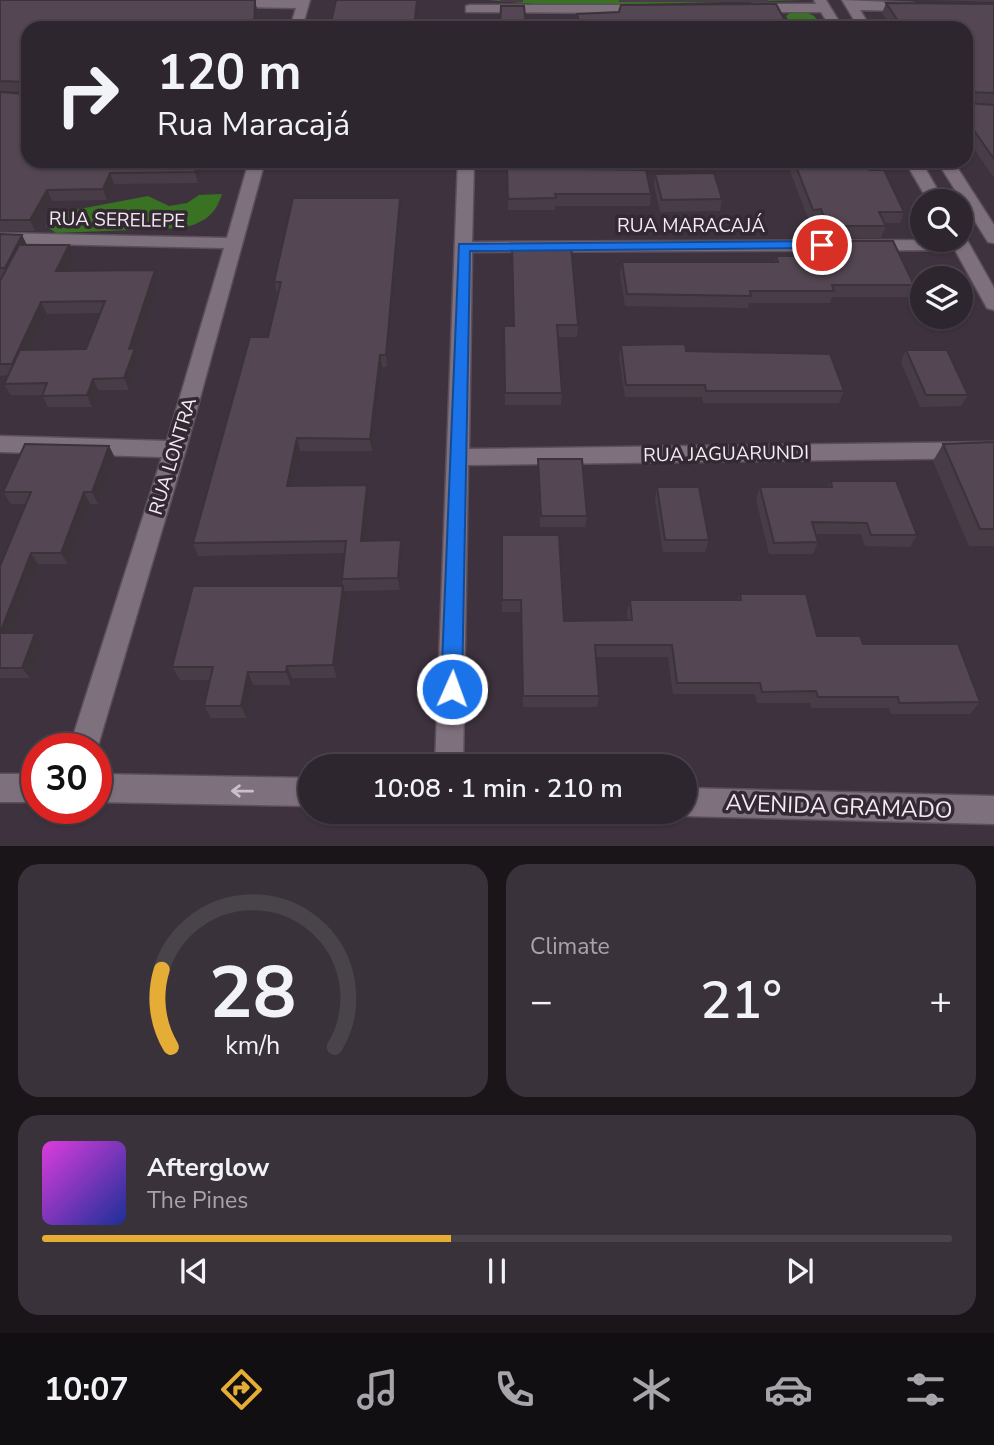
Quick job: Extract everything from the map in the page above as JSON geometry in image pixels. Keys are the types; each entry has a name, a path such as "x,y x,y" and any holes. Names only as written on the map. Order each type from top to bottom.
{"street":[{"path":"209,2 303,2 298,21"},
{"path":"850,3 929,7"},
{"path":"850,3 861,21"},
{"path":"470,4 661,9"},
{"path":"743,8 823,4 833,21"},
{"name":"RUA LONTRA","path":"88,733 175,449 255,168"},
{"path":"449,754 466,168"},
{"path":"917,168 929,189"},
{"path":"949,168 994,238"},
{"name":"RUA SERELEPE","path":"0,238 234,243"},
{"name":"RUA MARACAJÁ","path":"463,247 910,242"},
{"path":"965,252 994,304"},
{"path":"0,444 175,449"},
{"name":"RUA JAGUARUNDI","path":"458,457 994,450"},
{"path":"0,788 21,788"},
{"path":"112,788 298,792"},
{"name":"AVENIDA GRAMADO","path":"697,802 994,810"}],"green space":[{"path":"488,0 805,0 560,6"},
{"path":"804,11 818,21 789,21 786,16 792,12"},
{"path":"222,194 212,213 196,224 182,228 56,233 46,226 53,214 148,196 169,206 187,203 199,195"}],"building":[{"path":"0,0 255,0 254,21 21,21 21,82 0,81"},
{"path":"336,0 417,0 415,21 332,21"},
{"path":"886,3 994,4 994,93 973,92 973,21 898,21"},
{"path":"776,4 785,21 579,21 577,14 619,12 621,5"},
{"path":"501,6 524,6 526,21 500,21"},
{"path":"0,92 21,94 21,168 196,168 195,172 110,173 103,189 47,190 30,220 0,220"},
{"path":"973,103 994,105 994,159 973,129"},
{"path":"507,168 646,170 651,194 555,194 556,198 508,199"},
{"path":"797,168 884,170 904,212 879,212 886,226 827,226 821,209 813,210"},
{"path":"714,173 722,199 662,200 655,174"},
{"path":"293,198 400,198 386,355 380,355 370,439 297,438 287,486 367,485 361,541 401,540 398,578 342,579 346,541 193,543 250,337 268,337 281,282 274,282"},
{"path":"0,234 22,235 5,268 0,268"},
{"path":"834,241 893,241 910,277 910,285 832,285 834,291 750,291 751,296 627,294 622,262 778,262 776,256 839,256"},
{"path":"19,245 69,245 56,271 155,270 129,349 135,348 124,378 93,379 87,395 42,396 47,383 4,384 20,350 86,349 105,301 41,302 12,364 0,364 0,281"},
{"path":"571,245 578,325 557,325 562,393 505,393 504,326 514,326 512,246"},
{"path":"685,344 686,351 830,354 844,391 706,391 705,385 626,385 621,345"},
{"path":"906,350 947,350 968,395 926,395"},
{"path":"994,442 994,529 980,529 943,444"},
{"path":"25,444 109,446 92,492 84,492 61,553 31,553 0,633 0,566 31,492 3,492"},
{"path":"538,459 582,459 587,516 541,516"},
{"path":"831,481 896,481 917,535 871,535 867,523 812,522 818,542 774,543 760,487 832,487"},
{"path":"657,487 699,487 709,540 665,540"},
{"path":"502,535 559,535 564,621 632,620 630,600 741,600 740,594 806,594 817,636 860,636 863,644 958,644 980,702 899,703 898,697 818,697 816,691 762,692 760,683 677,683 672,645 595,645 599,696 523,696 521,600 502,600"},
{"path":"193,586 343,586 333,665 287,666 286,672 248,672 241,706 204,706 213,667 172,667"},
{"path":"0,633 35,633 22,668 0,668"}],"route":[{"path":"452,689 463,247 822,245"}]}
